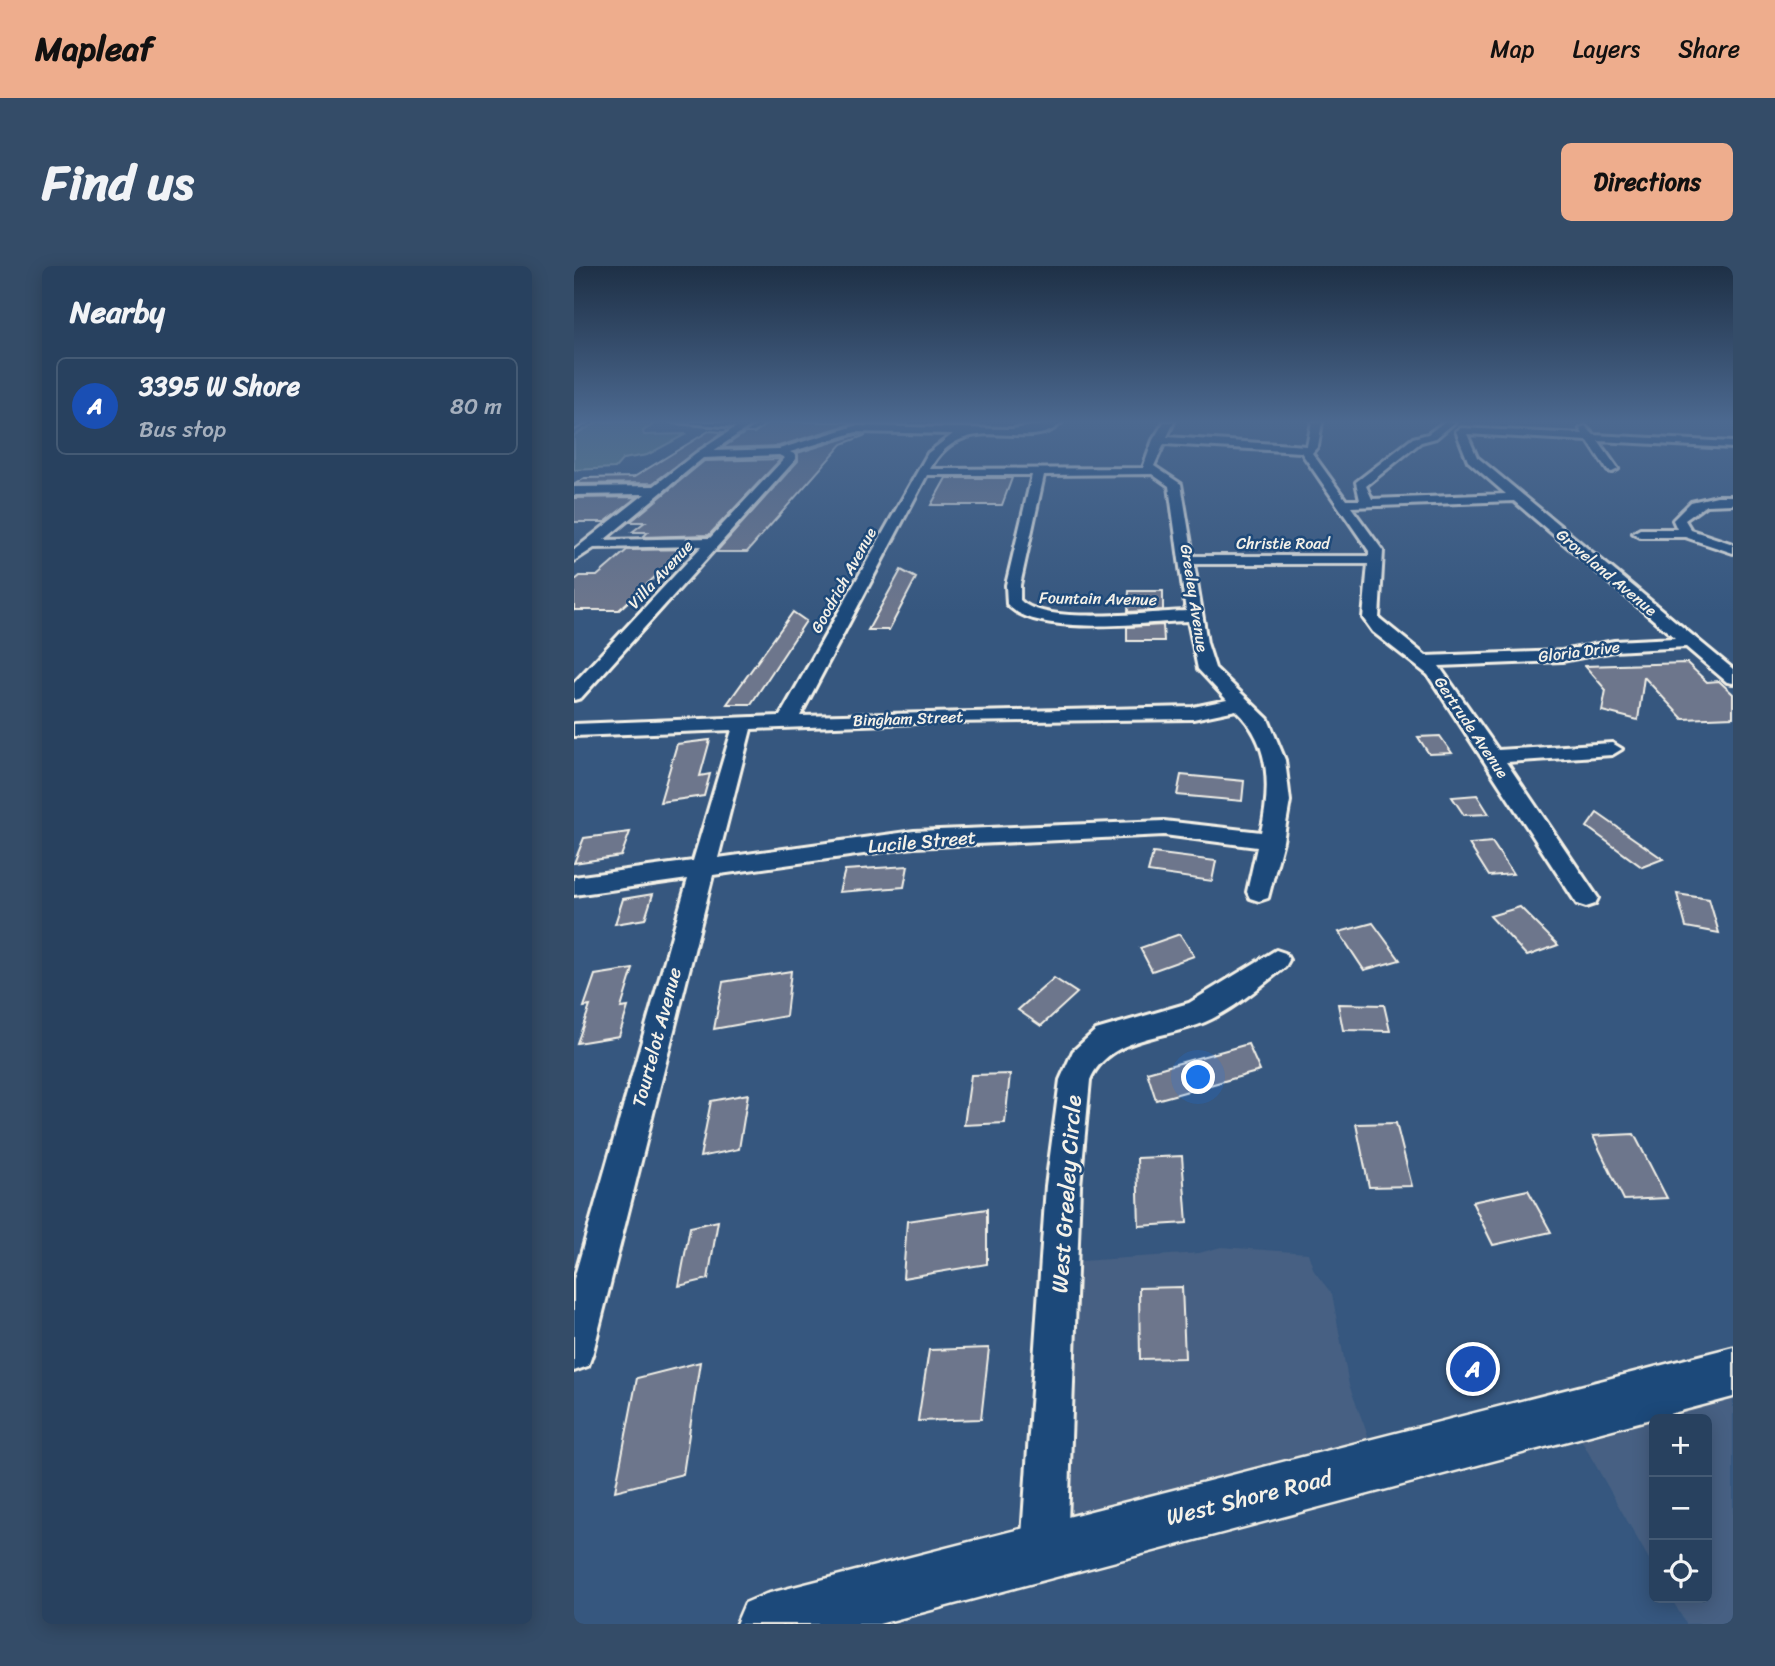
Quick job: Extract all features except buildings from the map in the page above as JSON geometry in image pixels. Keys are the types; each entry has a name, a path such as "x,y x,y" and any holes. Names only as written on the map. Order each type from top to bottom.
{"main road":[{"name":"West Shore Road","path":"766,1624 1733,1372"}],"street":[{"path":"574,557 587,539 602,533 662,485"},
{"name":"Villa Avenue","path":"574,694 766,485"},
{"name":"Goodrich Avenue","path":"786,723 915,485"},
{"name":"Fountain Avenue","path":"1037,485 1013,585 1012,601 1017,607 1037,616 1060,618 1195,616"},
{"name":"Greeley Avenue","path":"1175,485 1195,616 1208,669 1215,680 1261,723 1275,760 1279,801 1259,892"},
{"path":"1329,485 1371,542 1377,560"},
{"path":"1360,485 1368,503"},
{"name":"Groveland Avenue","path":"1503,485 1733,678"},
{"path":"574,491 656,490"},
{"path":"1342,504 1516,497"},
{"path":"1686,533 1679,520 1692,506 1710,500 1733,500"},
{"path":"1640,533 1686,533 1733,549"},
{"path":"587,539 713,542"},
{"name":"Christie Road","path":"1188,560 1377,560"},
{"name":"Gertrude Avenue","path":"1377,560 1371,618 1379,629 1426,661 1586,898"},
{"name":"Gloria Drive","path":"1426,661 1562,656 1614,646 1691,642"},
{"name":"Bingham Street","path":"574,730 1194,713 1242,703"},
{"name":"Tourtelot Avenue","path":"574,1352 618,1178 743,724"},
{"path":"1492,757 1612,749"},
{"name":"Lucile Street","path":"574,886 915,839 1164,828 1272,841"},
{"name":"West Greeley Circle","path":"1044,1551 1063,1186 1074,1080 1084,1060 1106,1039 1196,1013 1224,999 1276,960"}],"shaded area":[{"path":"1221,1247 1308,1253 1314,1271 1332,1294 1349,1385 1376,1457 1052,1545 1066,1262 1199,1253"},
{"path":"1733,1368 1733,1624 1686,1624 1674,1603 1712,1603 1712,1414 1649,1414 1649,1559 1567,1415"}],"place":[{"name":"3395 W Shore","path":"1473,1369"}]}
